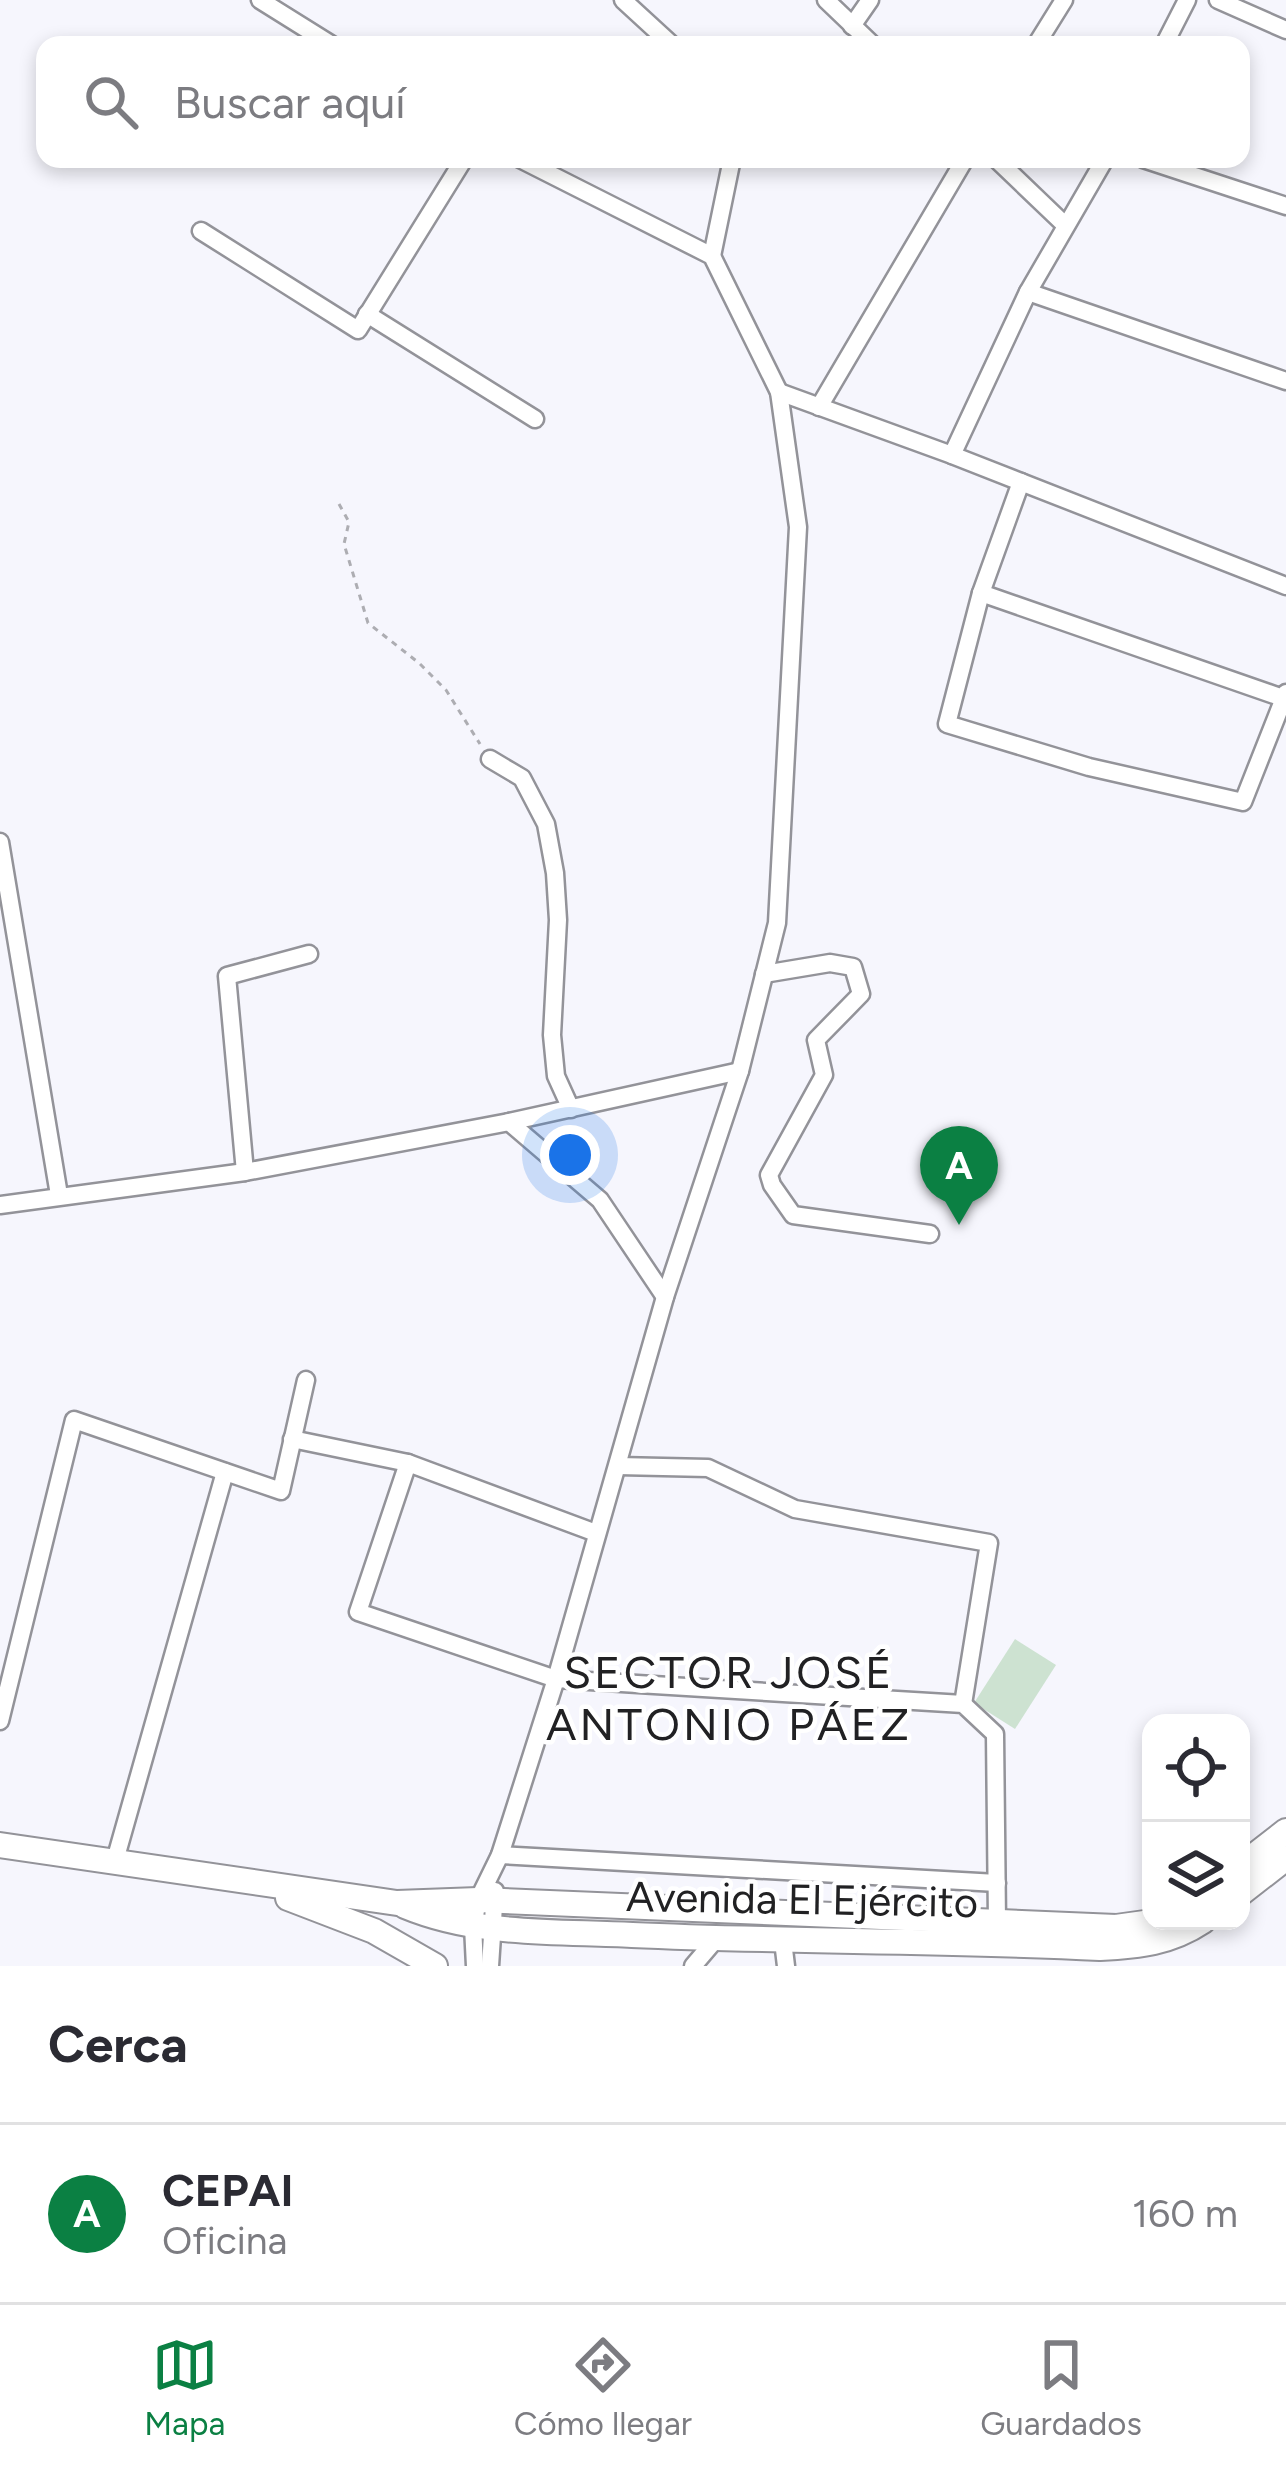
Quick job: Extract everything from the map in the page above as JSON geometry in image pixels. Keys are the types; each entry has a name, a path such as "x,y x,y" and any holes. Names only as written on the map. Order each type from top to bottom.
{"street":[{"path":"260,0 318,36"},
{"path":"622,0 662,36"},
{"path":"826,0 863,36"},
{"path":"852,26 870,0"},
{"path":"1042,36 1064,0"},
{"path":"1169,36 1187,0"},
{"path":"1218,0 1286,30"},
{"path":"201,231 358,330 458,168"},
{"path":"475,1966 486,1900 556,1679 665,1297 740,1071 777,923 798,527 779,392 712,256 538,168"},
{"path":"712,256 730,168"},
{"path":"819,407 960,168"},
{"path":"1005,168 1065,225"},
{"path":"952,455 1028,292 1100,168"},
{"path":"1170,168 1286,206"},
{"path":"1028,292 1286,381"},
{"path":"367,314 535,419"},
{"path":"779,392 1286,586"},
{"path":"981,593 1285,696 1244,802 1089,767 947,724 981,593 1021,482"},
{"path":"490,759 522,778 546,824 557,920 552,1035 556,1076 571,1108"},
{"path":"0,842 58,1195"},
{"path":"245,1172 227,976 309,954"},
{"path":"764,974 830,963 853,967 861,994 816,1040 824,1075 769,1175 772,1185 793,1215 930,1234"},
{"path":"0,1205 245,1172 509,1122 740,1071"},
{"path":"509,1122 600,1200 665,1297"},
{"path":"0,1721 74,1420 280,1491 305,1380"},
{"path":"292,1438 408,1463 596,1533"},
{"path":"408,1463 358,1612 556,1679 963,1704 995,1734 997,1922"},
{"path":"618,1466 708,1468 795,1509 989,1543 963,1704"},
{"path":"114,1864 225,1472"},
{"path":"1250,1859 1286,1831"},
{"name":"Avenida El Ejército","path":"0,1845 397,1903 486,1900 1116,1927 1142,1923"},
{"path":"500,1855 997,1883"},
{"path":"1250,1885 1286,1858"},
{"path":"247,1883 374,1930 435,1966"},
{"name":"Avenida El Ejército","path":"397,1903 439,1920 482,1927 716,1939 784,1953 1148,1946 1188,1930"},
{"path":"482,1927 490,1966"},
{"path":"693,1966 716,1939"}],"path":[{"path":"339,504 349,523 344,544 368,623 446,691 490,759"}],"green space":[{"path":"1015,1639 1056,1665 1015,1729 974,1703"}],"place":[{"name":"CEPAI","path":"959,1225"}],"district":[{"name":"SECTOR JOSÉ ANTONIO PÁEZ","path":"729,1698"}]}
